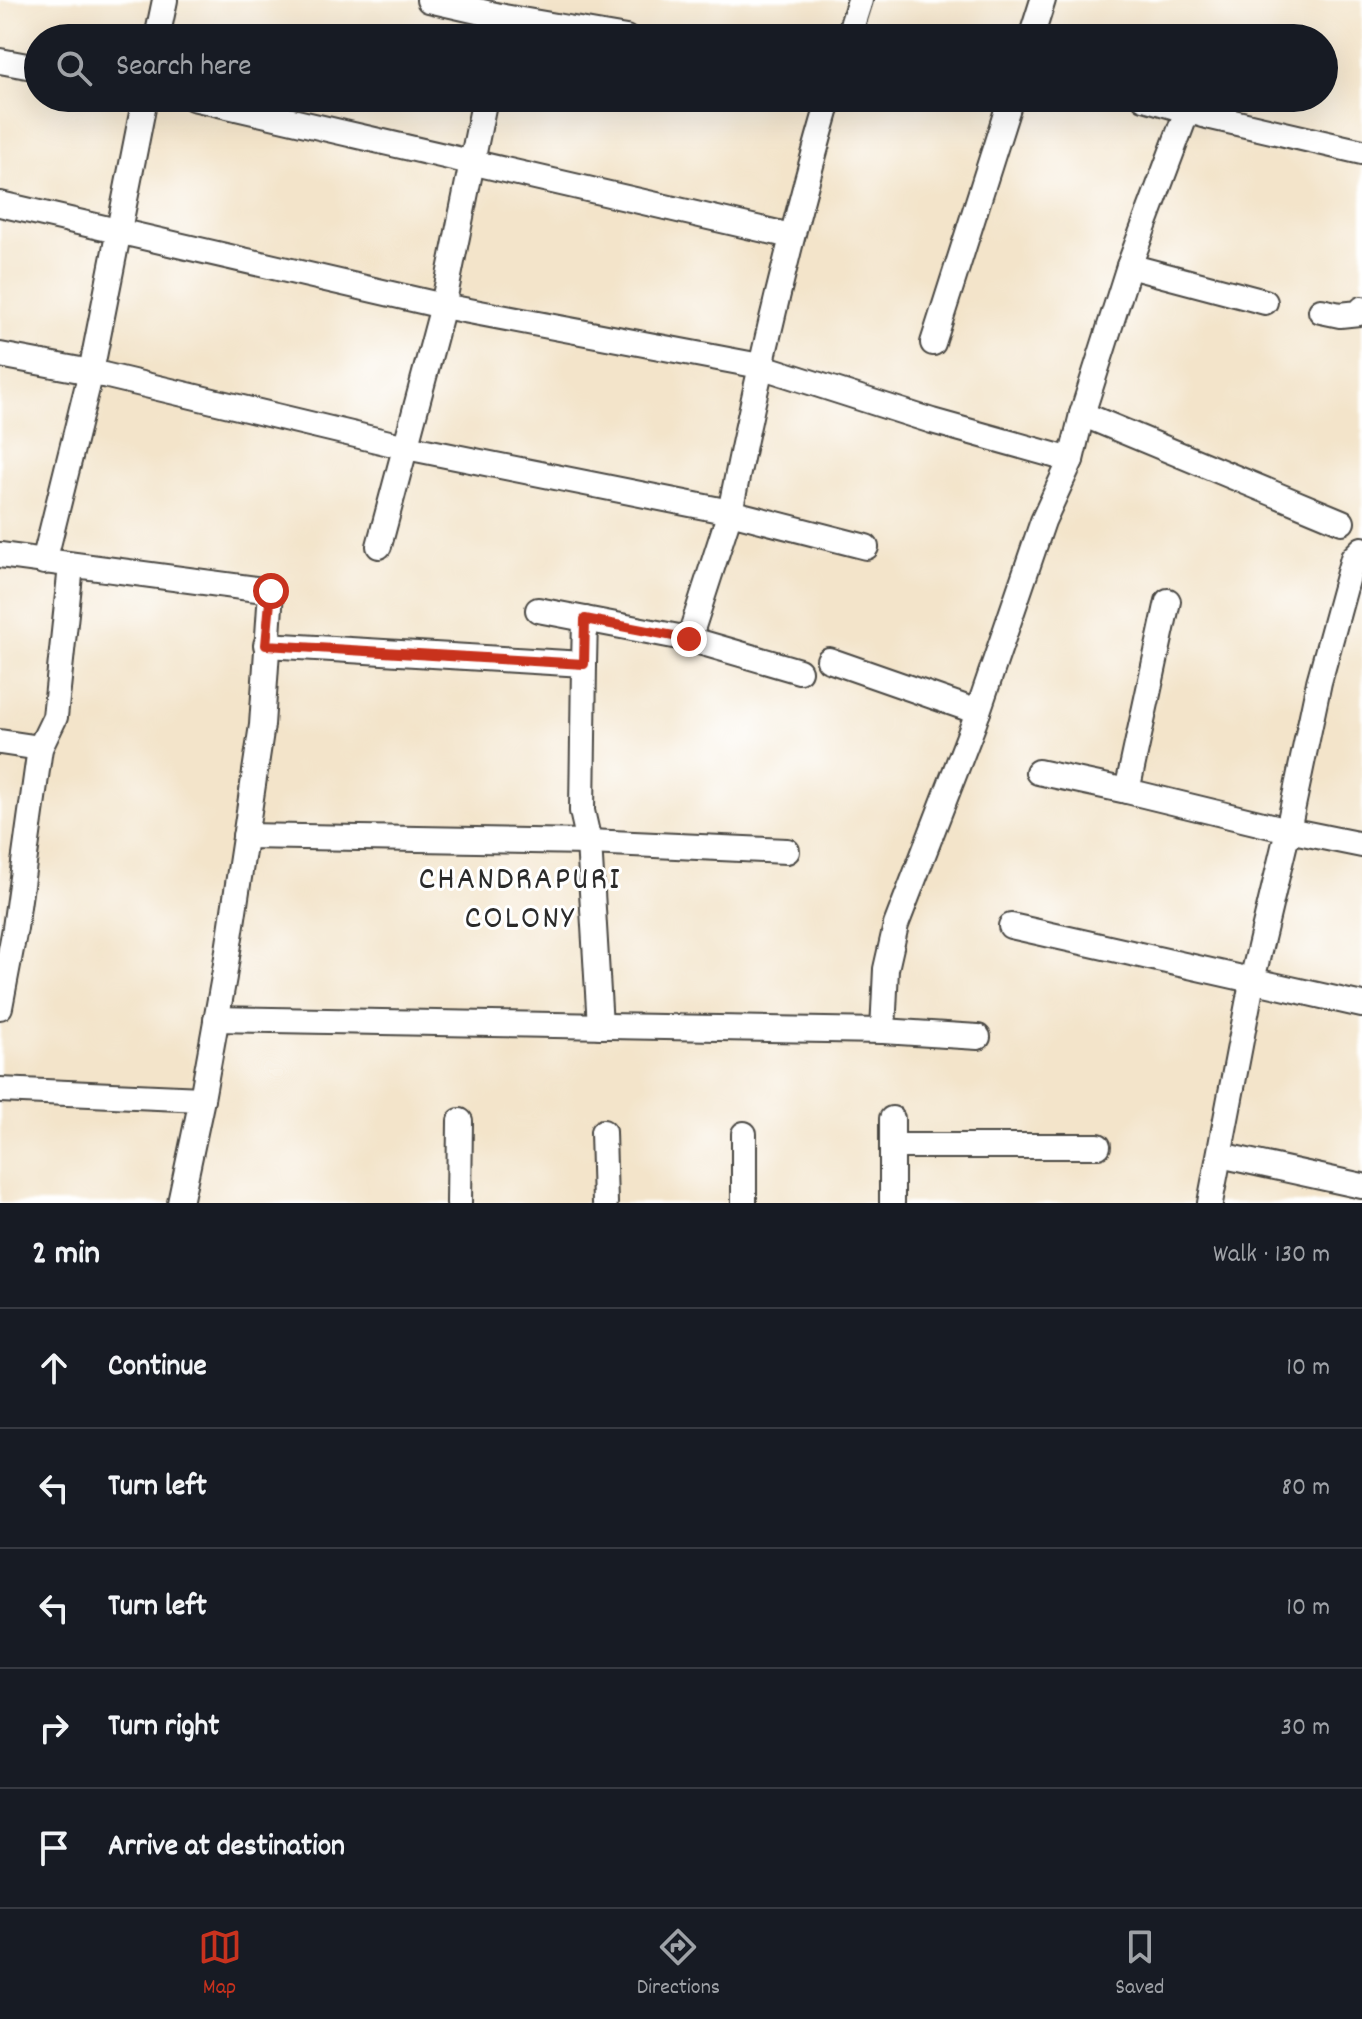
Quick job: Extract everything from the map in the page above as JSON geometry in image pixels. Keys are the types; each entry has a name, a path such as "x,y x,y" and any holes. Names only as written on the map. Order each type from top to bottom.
{"street":[{"path":"160,24 165,0"},
{"path":"429,0 492,24"},
{"path":"852,24 860,0"},
{"path":"1035,24 1043,0"},
{"path":"0,61 24,65"},
{"path":"44,562 91,372 142,112"},
{"path":"254,112 791,236"},
{"path":"379,546 443,306 482,112"},
{"path":"689,639 730,512 791,236 826,112"},
{"path":"933,343 1007,112"},
{"path":"883,1031 886,969 896,925 978,712 1043,521 1071,460 1082,414 1129,266 1187,112"},
{"path":"1191,112 1362,152"},
{"path":"0,204 443,306 760,366 932,421 1071,460"},
{"path":"1129,266 1265,302"},
{"path":"1321,311 1340,315 1359,313 1362,309"},
{"path":"0,355 91,372 406,447 730,512 866,547"},
{"path":"1082,414 1342,522"},
{"path":"1210,1203 1252,981 1330,637 1353,558 1362,549"},
{"path":"0,555 271,591 262,725 216,1019 180,1203"},
{"path":"0,1007 7,927 40,748 55,717 71,566"},
{"path":"1127,791 1168,601"},
{"path":"538,610 689,639 799,671"},
{"path":"585,619 582,811 589,842 600,1026"},
{"path":"266,645 584,664"},
{"path":"829,660 978,712"},
{"path":"0,742 40,748"},
{"path":"1038,772 1362,845"},
{"path":"245,836 589,842 787,851"},
{"path":"1011,926 1362,1005"},
{"path":"216,1019 883,1031 978,1037"},
{"path":"0,1090 202,1099"},
{"path":"892,1119 892,1203"},
{"path":"459,1203 460,1121"},
{"path":"603,1132 605,1203"},
{"path":"744,1134 744,1203"},
{"path":"892,1146 1098,1146"},
{"path":"1220,1155 1362,1186"}],"district":[{"name":"CHANDRAPURI COLONY","path":"520,900"}],"route":[{"path":"271,591 266,645 584,664 585,619 689,639"}]}
